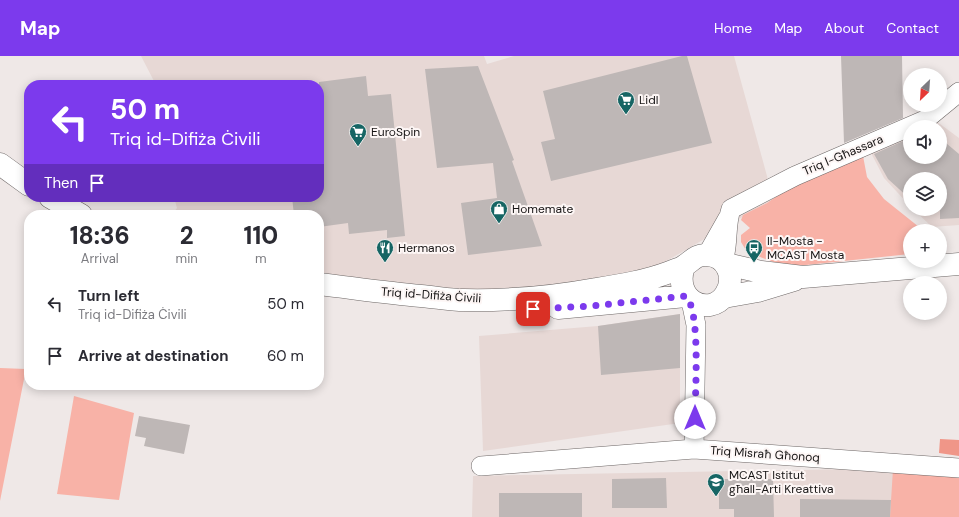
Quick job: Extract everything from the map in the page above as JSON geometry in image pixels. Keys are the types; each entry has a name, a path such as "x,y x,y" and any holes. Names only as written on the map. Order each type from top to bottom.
{"main road":[{"path":"0,153 24,170"},
{"path":"0,164 24,181"},
{"path":"59,202 72,210"},
{"path":"76,202 89,210"},
{"name":"Triq id-Difiża Ċivili","path":"324,285 462,300 536,298 646,281 684,266 691,259 718,260 761,272 803,277 959,264"},
{"path":"718,260 730,278 729,288 719,300"},
{"path":"684,266 681,281 688,298"},
{"name":"Triq id-Difiża Ċivili","path":"324,298 351,302 461,313 591,306 688,298 705,305 803,277"}],"street":[{"name":"Triq l-Għassara","path":"718,260 727,250 729,213 795,176 925,120 959,92"},
{"name":"Triq Misraħ Għonoq","path":"688,298 696,325 694,449 959,468"},
{"path":"696,325 719,300"},
{"path":"481,466 694,449"}],"shaded area":[{"path":"141,56 484,56 487,64 514,56 734,56 767,176 772,200 637,278 442,295 324,276 324,210 176,210 177,208 175,202 324,202 324,80 153,80"},
{"path":"947,129 959,138 959,225 947,226 947,224 929,224 920,216 947,216 947,172 903,172 903,198 884,178 870,151 903,135 903,164 947,164"},
{"path":"863,156 867,177 884,199 903,214 903,216 905,216 915,224 903,224 903,255 787,267 747,252 741,242 741,235 750,228 741,220 743,215 767,203 800,180"},
{"path":"680,314 680,423 483,451 479,336 598,326"},
{"path":"0,368 24,369 24,379 0,501"},
{"path":"74,396 134,413 119,500 57,494"},
{"path":"940,439 959,440 959,456 939,453"},
{"name":"MCAST Istitut għall-Arti Kreattiva","path":"906,468 959,517 472,517 473,476"},
{"path":"893,469 959,475 959,517 890,517"}],"building":[{"name":"Lidl","path":"687,56 712,143 551,181 541,142 555,139 543,91"},
{"path":"841,56 902,56 903,118 844,143"},
{"path":"478,66 514,160 512,161 542,246 468,255 461,203 497,198 493,163 437,168 425,69"},
{"name":"EuroSpin","path":"366,76 368,96 391,94 405,236 387,238 387,230 349,234 348,223 324,226 324,210 293,210 293,202 324,202 324,81"},
{"path":"903,141 903,164 947,164 947,144 959,154 959,218 940,219 940,216 947,216 947,172 903,172 903,193 888,179 874,154"},
{"path":"680,314 680,368 601,375 598,326"},
{"path":"139,416 190,425 184,454 144,446 146,438 135,436"},
{"path":"666,478 667,508 612,508 612,479"},
{"path":"719,479 773,479 774,517 734,517 734,509 719,509"},
{"path":"499,493 582,493 582,517 499,517"},
{"path":"800,499 891,500 890,517 800,517"}],"place":[{"name":"Lidl","path":"626,115"},
{"name":"EuroSpin","path":"358,147"},
{"name":"Homemate","path":"499,224"},
{"name":"Hermanos","path":"385,263"},
{"name":"Il-Mosta - MCAST Mosta","path":"754,263"},
{"name":"MCAST Istitut għall-Arti Kreattiva","path":"716,497"}],"route":[{"path":"533,309 591,306 686,296 691,301 696,325 695,418"}]}
